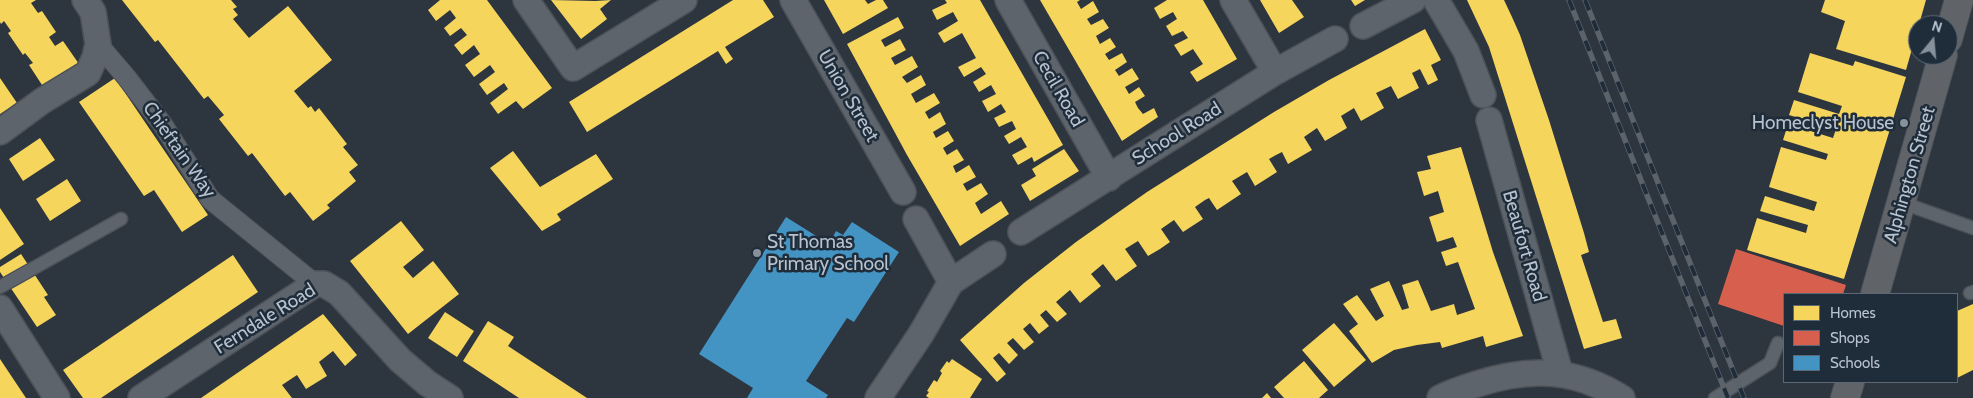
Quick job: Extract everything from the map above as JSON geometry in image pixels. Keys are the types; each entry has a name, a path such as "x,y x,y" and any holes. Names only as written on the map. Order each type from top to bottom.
{"highway":[{"path":"1955,15 1959,0"},
{"name":"Alphington Street","path":"1875,293 1941,65"},
{"path":"1845,398 1850,383"}],"street":[{"path":"0,132 42,101 88,73 98,44 93,12 85,0"},
{"path":"526,0 573,68 684,0"},
{"name":"Union Street","path":"793,0 903,192"},
{"name":"Cecil Road","path":"1008,0 1109,178"},
{"path":"1233,0 1275,72"},
{"path":"1362,26 1414,0"},
{"path":"1436,0 1466,51 1483,95"},
{"name":"School Road","path":"1021,232 1275,72 1335,39"},
{"name":"Chieftain Way","path":"98,44 163,125 210,198 315,284"},
{"name":"Beaufort Road","path":"1489,120 1560,373"},
{"path":"916,219 951,282"},
{"path":"878,398 921,334 951,282 993,254"},
{"name":"Ferndale Road","path":"141,398 315,284 324,284 339,292 400,360 423,390 450,398"},
{"path":"0,308 57,398"},
{"path":"1440,398 1451,392 1489,380 1521,373 1560,373 1583,379 1608,389 1622,398"}],"lane":[{"path":"1902,203 1973,228"},
{"path":"0,287 121,220"},
{"path":"1715,398 1770,363 1778,344"}],"building: Homes":[{"path":"0,0 36,0 31,3 38,13 42,11 56,32 49,37 55,46 63,41 79,64 44,88 29,65 33,63 25,53 23,55 8,33 11,31 4,21 1,24 0,22"},
{"path":"122,0 231,0 237,7 233,9 238,15 233,19 249,38 288,6 332,60 294,91 308,108 311,106 315,112 319,108 347,144 343,147 358,165 349,172 356,181 327,205 330,208 313,221 290,192 285,196 252,153 248,156 219,119 224,115 208,96 204,99 158,40 155,42"},
{"path":"440,0 487,0 552,88 523,109 516,101 498,114 490,103 508,89 504,83 487,95 479,84 495,72 490,65 474,77 465,65 480,54 474,45 462,55 454,45 467,35 461,28 450,36 444,28 456,18 450,10 436,21 428,10"},
{"path":"551,0 611,0 600,9 607,19 581,39"},
{"path":"733,0 763,0 774,17 725,47 733,59 726,64 718,51 587,132 569,102"},
{"path":"824,0 865,0 868,4 876,0 883,0 888,8 843,34"},
{"path":"945,0 980,0 1063,145 1034,162 1032,157 1018,165 1012,155 1027,147 1021,137 1009,144 1004,136 1016,129 1012,121 999,127 994,118 1006,112 1001,104 988,112 982,101 996,94 991,85 979,92 973,82 986,74 981,67 964,77 958,67 976,58 962,33 944,43 938,33 958,21 953,12 937,20 932,10 947,3"},
{"path":"1040,0 1080,0 1077,2 1081,9 1093,1 1099,12 1087,19 1091,25 1103,19 1109,28 1096,36 1100,44 1110,38 1116,47 1105,54 1109,60 1122,53 1127,62 1115,70 1119,76 1132,68 1139,79 1125,87 1129,94 1139,87 1145,96 1135,102 1138,108 1143,114 1154,108 1158,117 1122,141"},
{"path":"1167,0 1203,0 1237,59 1197,82 1190,72 1203,64 1193,49 1181,56 1174,45 1188,38 1183,31 1172,36 1166,26 1177,19 1173,12 1160,19 1154,8"},
{"path":"1260,0 1292,0 1304,17 1279,33"},
{"path":"1351,0 1365,0 1355,6"},
{"path":"1467,0 1504,0 1512,17 1549,120 1584,233 1589,252 1581,255 1603,322 1616,319 1622,338 1584,349 1489,47"},
{"path":"1825,0 1926,0 1922,15 1908,15 1908,63 1906,70 1836,49 1845,21 1821,12"},
{"path":"898,17 904,28 881,40 885,47 900,39 906,50 891,58 895,65 912,56 918,67 902,77 907,83 921,75 926,85 911,94 916,103 934,93 940,103 925,112 929,119 940,112 946,124 933,132 936,138 948,131 954,141 943,148 947,155 957,149 964,160 953,166 956,173 969,165 976,177 963,184 967,191 981,183 988,194 975,203 981,214 1001,201 1009,214 960,246 907,155 847,44"},
{"path":"1425,29 1441,60 1431,65 1438,80 1428,85 1420,69 1412,73 1419,88 1398,99 1391,86 1376,93 1384,108 1361,121 1354,108 1341,116 1347,128 1325,141 1317,128 1304,137 1312,150 1288,164 1282,152 1269,159 1277,172 1255,186 1247,172 1232,181 1241,194 1217,210 1209,198 1205,200 1195,207 1203,219 1183,232 1174,220 1161,229 1170,242 1160,249 1148,256 1138,241 1125,249 1137,266 1116,281 1103,264 1091,274 1101,286 1080,303 1070,290 1056,302 1067,314 1057,322 1046,310 1040,315 1049,326 1039,334 1030,323 1023,329 1034,342 1024,350 1013,338 1007,343 1018,355 1009,364 999,353 993,358 1006,374 997,382 960,340 1024,283 1076,242 1147,192 1274,112 1329,80"},
{"path":"1810,53 1853,66 1855,61 1906,77 1844,279 1747,250 1757,218 1806,233 1808,225 1760,211 1765,196 1814,211 1817,202 1769,187 1781,147 1826,160 1828,154 1783,140 1788,124 1833,138 1836,129 1789,115 1794,100 1839,114 1842,106 1798,92"},
{"path":"0,78 17,103 0,114"},
{"path":"115,78 208,215 182,232 154,190 144,196 79,102"},
{"path":"40,138 55,160 23,181 9,159"},
{"path":"1461,147 1493,252 1523,336 1486,347 1483,336 1442,348 1440,342 1417,345 1394,350 1372,363 1349,331 1358,324 1343,304 1357,295 1376,321 1384,316 1370,289 1389,281 1402,310 1409,308 1402,285 1418,280 1431,311 1454,304 1457,315 1475,309 1458,262 1446,266 1441,252 1457,247 1453,237 1437,242 1429,217 1444,212 1438,191 1424,196 1417,172 1431,169 1427,156"},
{"path":"1064,149 1079,171 1030,201 1021,185 1036,176 1032,169"},
{"path":"513,151 540,187 596,154 613,179 557,214 561,220 542,231 490,168"},
{"path":"67,179 81,201 50,221 36,199"},
{"path":"0,208 24,244 0,260"},
{"path":"401,221 424,250 403,267 413,278 433,261 459,294 408,334 350,261"},
{"path":"21,254 48,295 44,297 56,315 37,327 0,272 0,267"},
{"path":"233,255 258,292 101,398 83,398 63,370"},
{"path":"1973,304 1973,370 1958,378 1958,311"},
{"path":"445,312 474,331 457,357 428,338"},
{"path":"323,314 357,355 345,366 333,351 319,362 327,376 306,389 297,375 282,385 292,398 201,398"},
{"path":"488,321 514,337 508,346 587,398 519,398 463,361"},
{"path":"1334,323 1366,360 1334,387 1302,350"},
{"path":"0,359 26,398 0,398"},
{"path":"952,359 982,379 970,398 929,398 926,396 929,392 927,391 934,380 937,382 942,373 940,371 947,361 949,363"},
{"path":"1304,361 1328,390 1319,398 1284,398 1274,387"},
{"path":"1267,393 1271,398 1262,398"}],"building: Shops":[{"path":"1736,249 1846,285 1843,293 1783,293 1783,326 1718,304"}],"building: Schools":[{"path":"786,217 829,244 836,231 843,235 852,222 899,252 854,322 847,318 806,381 828,395 826,398 747,398 753,388 699,354"}],"railway":[{"path":"1569,0 1728,398"},
{"path":"1585,0 1744,398"}],"place":[{"name":"Homeclyst House","path":"1904,123"},
{"name":"St Thomas Primary School","path":"757,253"}]}
